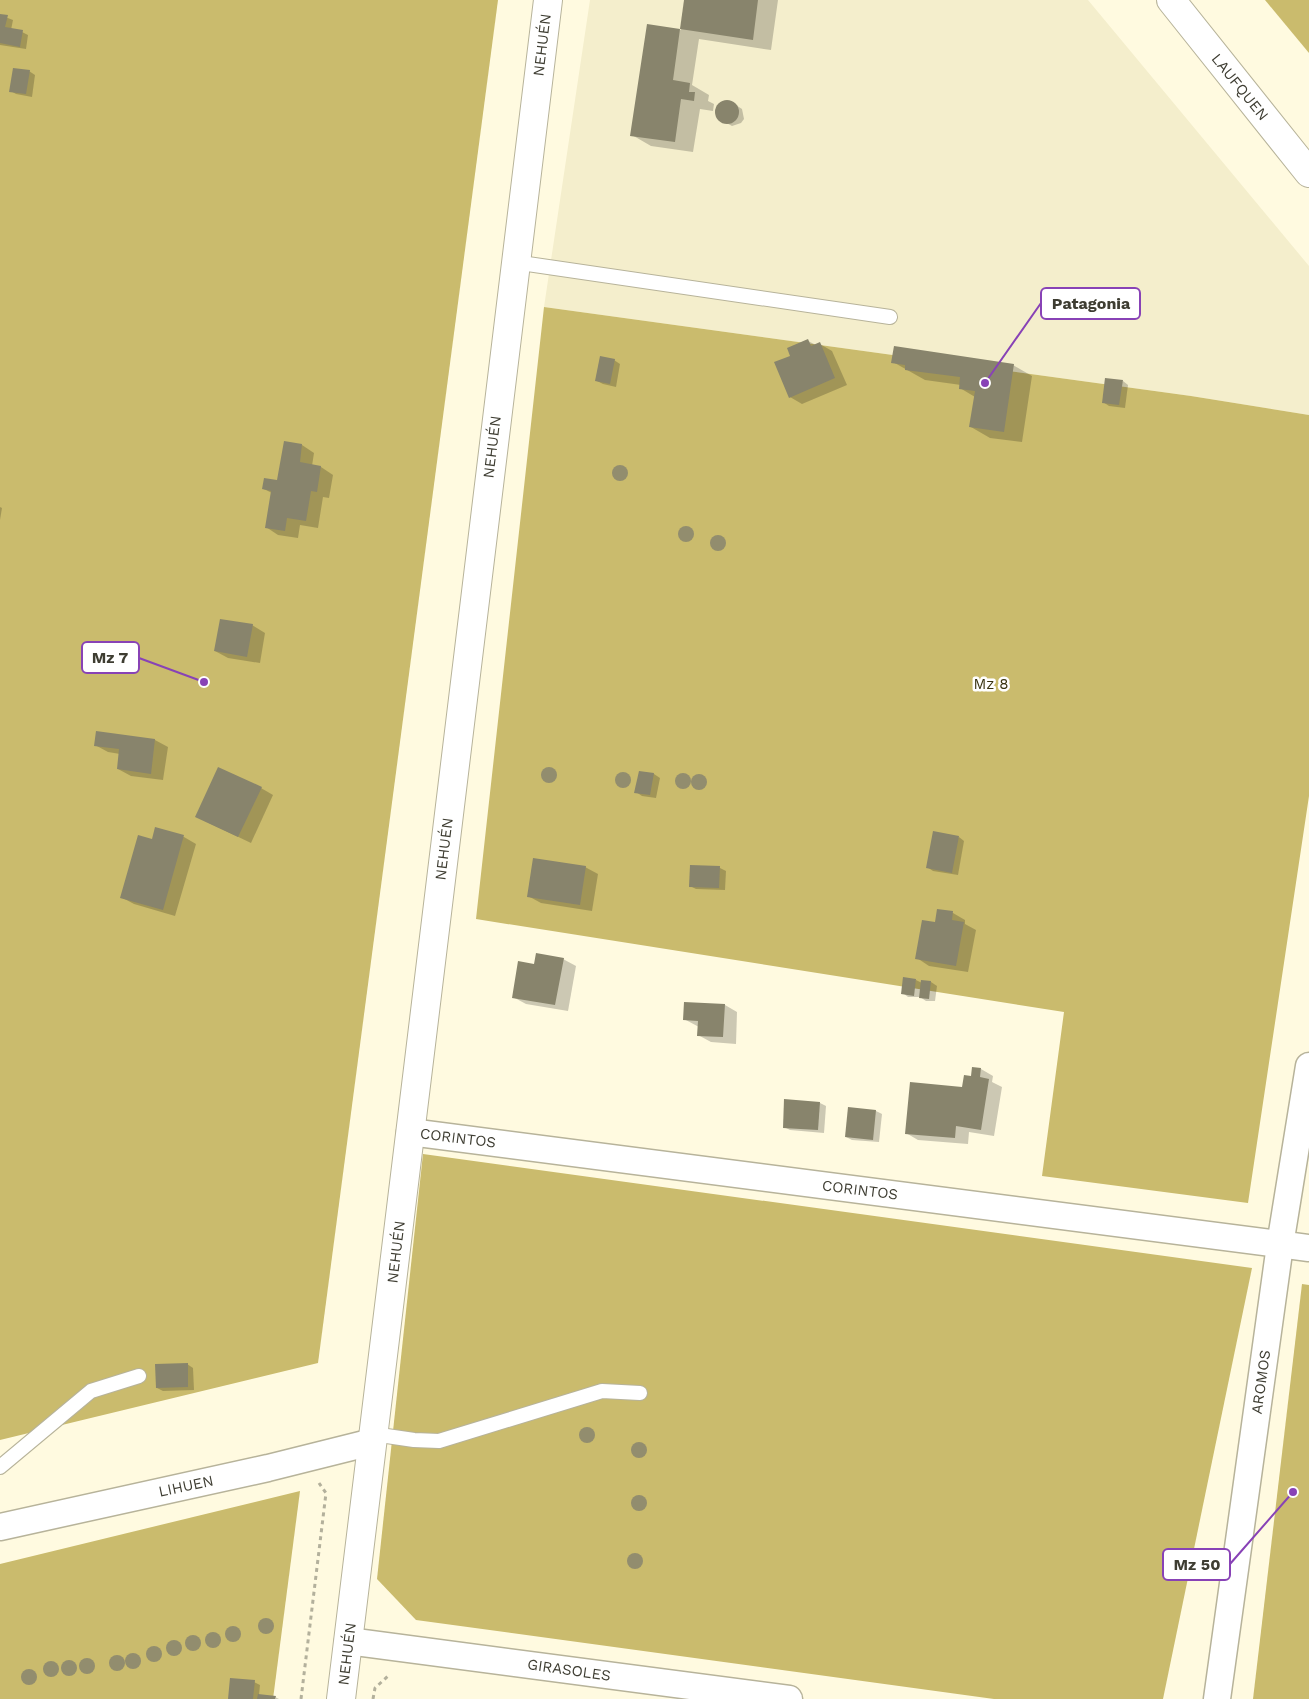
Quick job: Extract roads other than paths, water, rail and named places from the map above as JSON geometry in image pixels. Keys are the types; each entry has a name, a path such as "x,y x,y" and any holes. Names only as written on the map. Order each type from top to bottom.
{"street":[{"name":"NEHUÉN","path":"341,1699 514,262 548,0"},
{"name":"LAUFQUEN","path":"1171,0 1309,173"},
{"name":"AROMOS","path":"1217,1699 1280,1245 1309,1066"},
{"name":"CORINTOS","path":"410,1132 1309,1248"},
{"name":"LIHUEN","path":"0,1527 268,1468 373,1438"},
{"name":"GIRASOLES","path":"348,1641 789,1699"}],"lane":[{"path":"514,262 890,318"},
{"path":"0,1467 91,1391 139,1376"},
{"path":"373,1438 439,1441 602,1392 640,1393"}],"place":[{"name":"Patagonia","path":"985,383"},
{"name":"Mz 7","path":"204,682"},
{"name":"Mz 50","path":"1293,1492"}],"park label":[{"name":"Mz 8","path":"991,684"}]}
